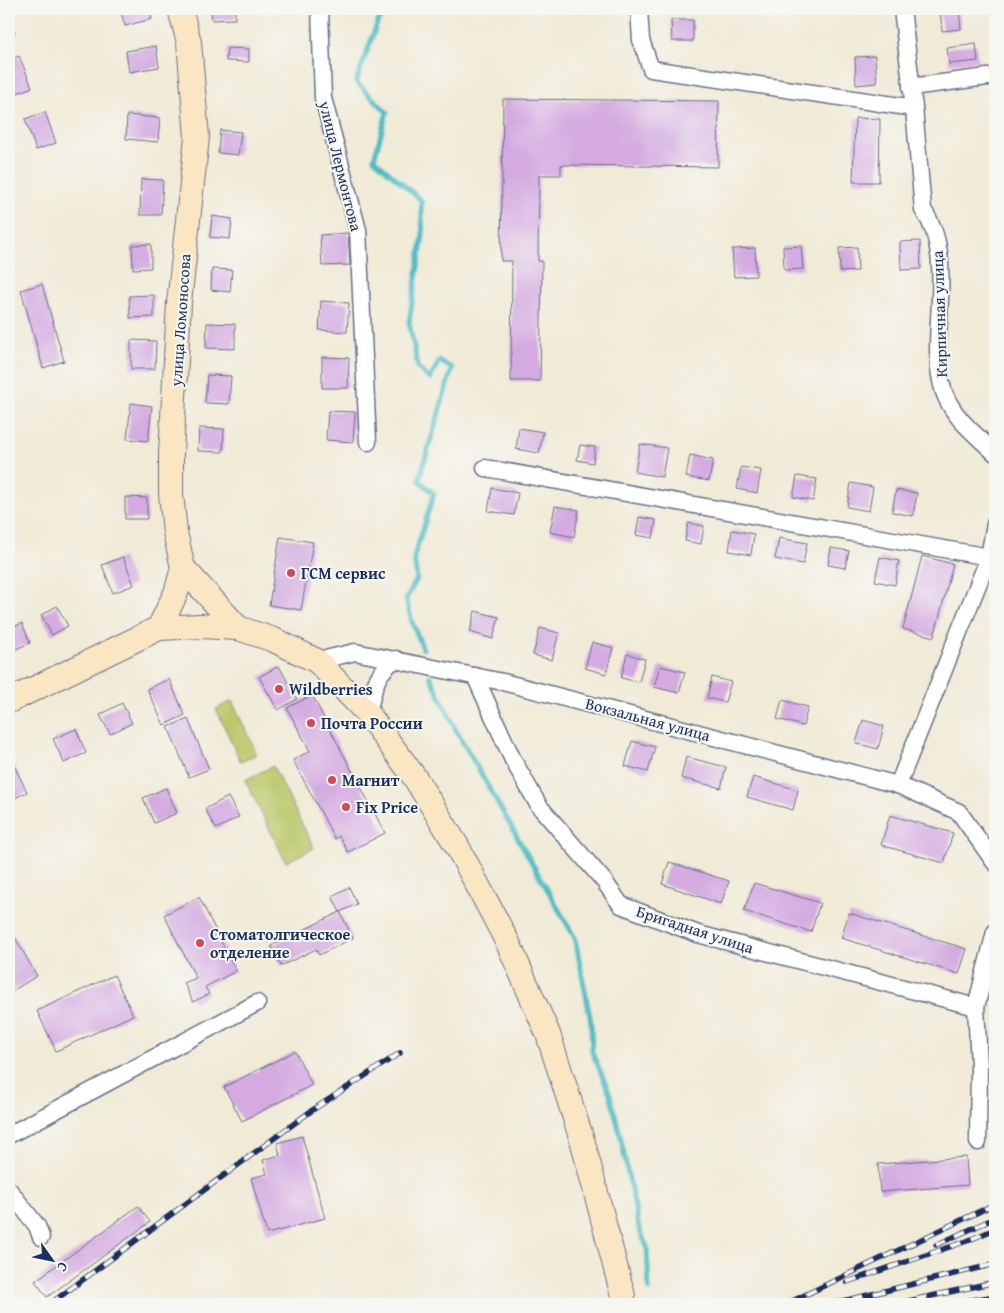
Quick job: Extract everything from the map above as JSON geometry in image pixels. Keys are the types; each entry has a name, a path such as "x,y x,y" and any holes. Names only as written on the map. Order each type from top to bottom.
{"main road":[{"name":"улица Ломоносова","path":"159,628 176,593 183,568 175,532 171,494 171,454 179,303 198,137 189,42 180,9"},
{"path":"183,568 238,628"},
{"path":"9,700 159,628 201,626 238,628 274,640 317,661 368,714 415,778 457,846 508,943 548,1034 583,1143 592,1177 617,1298"}],"street":[{"name":"улица Лермонтова","path":"320,9 323,98 358,230 368,442"},
{"path":"639,9 640,40 651,69 914,108"},
{"name":"Кирпичная улица","path":"902,9 914,108 923,210 930,220 937,245 940,274 939,368 943,390 961,421 995,453"},
{"path":"911,87 995,76"},
{"path":"485,468 989,557"},
{"path":"898,785 989,557 995,524"},
{"name":"Вокзальная улица","path":"317,661 355,652 396,659 475,676 898,785 959,812 995,863"},
{"path":"368,714 376,684 383,668 396,659"},
{"name":"Бригадная улица","path":"475,676 513,760 539,806 604,881 621,905 698,934 976,1007"},
{"path":"978,1142 979,1065 976,1007 995,932"},
{"path":"9,1134 257,1003"},
{"path":"9,1190 38,1226 41,1237"}],"green space":[{"path":"232,701 257,754 241,762 216,709"},
{"path":"273,766 314,848 286,862 245,780"}],"building":[{"path":"120,9 149,9 152,19 125,26"},
{"path":"211,9 235,9 235,19 212,20"},
{"path":"579,9 606,9 607,11 580,12"},
{"path":"940,9 959,9 961,29 942,31"},
{"path":"9,17 15,33 9,35"},
{"path":"671,20 693,20 693,41 672,41"},
{"path":"976,44 978,61 949,64 947,48"},
{"path":"156,46 159,67 129,72 126,51"},
{"path":"227,48 249,49 249,62 226,61"},
{"path":"19,56 32,87 15,94 9,78 9,60"},
{"path":"875,56 877,83 856,85 855,57"},
{"path":"503,99 719,101 718,167 561,165 561,175 539,175 538,261 542,261 540,381 511,381 512,261 501,261"},
{"path":"45,112 56,143 36,150 25,119"},
{"path":"127,115 160,118 158,142 126,139"},
{"path":"855,118 880,119 879,182 853,182"},
{"path":"220,130 241,132 238,155 218,153"},
{"path":"141,179 163,180 161,215 140,215"},
{"path":"212,216 232,219 230,239 210,237"},
{"path":"348,233 350,265 322,266 320,235"},
{"path":"920,241 921,269 901,270 900,242"},
{"path":"151,244 151,268 133,269 132,245"},
{"path":"801,246 803,269 784,270 783,247"},
{"path":"857,247 858,271 840,272 839,248"},
{"path":"755,248 756,276 734,277 732,249"},
{"path":"212,269 232,270 230,292 211,290"},
{"path":"42,284 64,361 43,368 21,290"},
{"path":"154,295 154,317 130,318 129,296"},
{"path":"321,301 349,303 347,332 319,330"},
{"path":"207,323 235,324 235,349 206,348"},
{"path":"131,340 156,341 155,369 131,369"},
{"path":"322,357 349,358 348,388 322,388"},
{"path":"207,375 231,376 229,404 205,403"},
{"path":"131,403 152,406 148,441 127,439"},
{"path":"328,411 355,412 353,442 326,440"},
{"path":"199,428 224,429 223,452 198,451"},
{"path":"519,428 543,432 539,453 516,449"},
{"path":"640,444 667,448 662,477 635,472"},
{"path":"580,445 595,447 593,463 577,460"},
{"path":"690,455 713,460 709,481 686,477"},
{"path":"741,467 761,470 757,493 737,489"},
{"path":"797,476 817,479 813,501 793,497"},
{"path":"851,483 873,487 869,511 847,507"},
{"path":"492,488 518,493 514,515 488,511"},
{"path":"896,490 917,493 913,516 892,512"},
{"path":"125,497 147,498 147,519 125,519"},
{"path":"555,506 579,510 574,537 550,532"},
{"path":"639,517 656,520 653,538 636,535"},
{"path":"688,523 704,526 701,544 685,541"},
{"path":"732,530 754,534 751,555 729,551"},
{"name":"ГСМ сервис","path":"280,537 313,542 301,610 269,605"},
{"path":"779,538 807,543 803,564 775,559"},
{"path":"831,548 849,551 845,568 828,565"},
{"path":"922,556 953,564 934,637 903,629"},
{"path":"123,557 134,585 113,593 102,565"},
{"path":"880,557 899,561 895,585 875,581"},
{"path":"57,606 68,626 52,635 41,615"},
{"path":"475,611 499,617 493,639 470,632"},
{"path":"22,623 30,643 9,652 9,629"},
{"path":"540,628 559,633 552,660 533,655"},
{"path":"592,642 613,648 606,674 585,668"},
{"path":"627,654 645,659 639,682 621,678"},
{"path":"279,666 297,699 278,710 259,677"},
{"path":"660,666 685,672 679,693 654,687"},
{"path":"712,677 731,682 725,702 707,698"},
{"path":"169,679 185,715 164,725 147,689"},
{"path":"312,695 385,833 348,852 339,836 335,839 293,760 310,751 287,708"},
{"path":"782,700 808,707 803,726 777,719"},
{"path":"122,703 132,723 110,734 100,715"},
{"path":"188,719 209,769 189,777 168,727"},
{"path":"863,720 884,726 878,749 856,743"},
{"path":"76,729 86,753 64,763 53,739"},
{"path":"632,741 655,747 648,772 625,766"},
{"path":"686,757 726,767 721,788 681,778"},
{"path":"14,765 27,792 9,801 9,767"},
{"path":"753,777 798,790 793,810 747,797"},
{"path":"166,788 177,813 154,823 143,798"},
{"path":"228,797 239,817 216,829 205,809"},
{"path":"890,815 953,833 944,863 881,845"},
{"path":"669,862 729,881 721,904 662,884"},
{"path":"754,883 820,903 811,932 744,911"},
{"path":"349,887 357,904 340,912 332,896"},
{"name":"Стоматолгическое отделение","path":"199,897 236,971 205,987 209,994 193,1002 184,983 196,978 164,915"},
{"path":"340,912 353,938 319,955 316,949 281,966 271,946"},
{"path":"849,913 967,949 959,974 841,938"},
{"path":"13,934 37,976 12,991 9,985 9,936"},
{"path":"114,975 133,1015 56,1051 37,1011"},
{"path":"295,1051 312,1085 242,1121 224,1087"},
{"path":"302,1136 325,1218 267,1234 251,1178 267,1174 263,1160 280,1155 277,1143"},
{"path":"966,1157 968,1185 880,1192 878,1164"},
{"path":"138,1206 150,1222 47,1297 35,1281"}],"waterway":[{"path":"391,9 378,21 356,82 387,112 374,159 421,200 423,235 409,322 418,368 430,379 439,361 452,368 419,480 434,494 414,557 417,579 406,599 412,622 423,649"},
{"path":"430,676 457,732 575,938 591,1022 592,1052 610,1094 639,1228 647,1247 649,1290"}],"tunnel":[{"path":"611,1300 612,1304"}],"railway":[{"path":"50,1304 311,1111 400,1053"},
{"path":"786,1304 995,1204"},
{"path":"936,1245 995,1218"},
{"path":"847,1282 967,1241 995,1229"},
{"path":"831,1304 995,1264"},
{"path":"895,1304 995,1282"},
{"path":"949,1304 995,1296"}],"place":[{"name":"ГСМ сервис","path":"291,573"},
{"name":"Wildberries","path":"279,689"},
{"name":"Почта России","path":"311,723"},
{"name":"Магнит","path":"332,780"},
{"name":"Fix Price","path":"346,807"},
{"name":"Стоматолгическое отделение","path":"200,943"}]}
